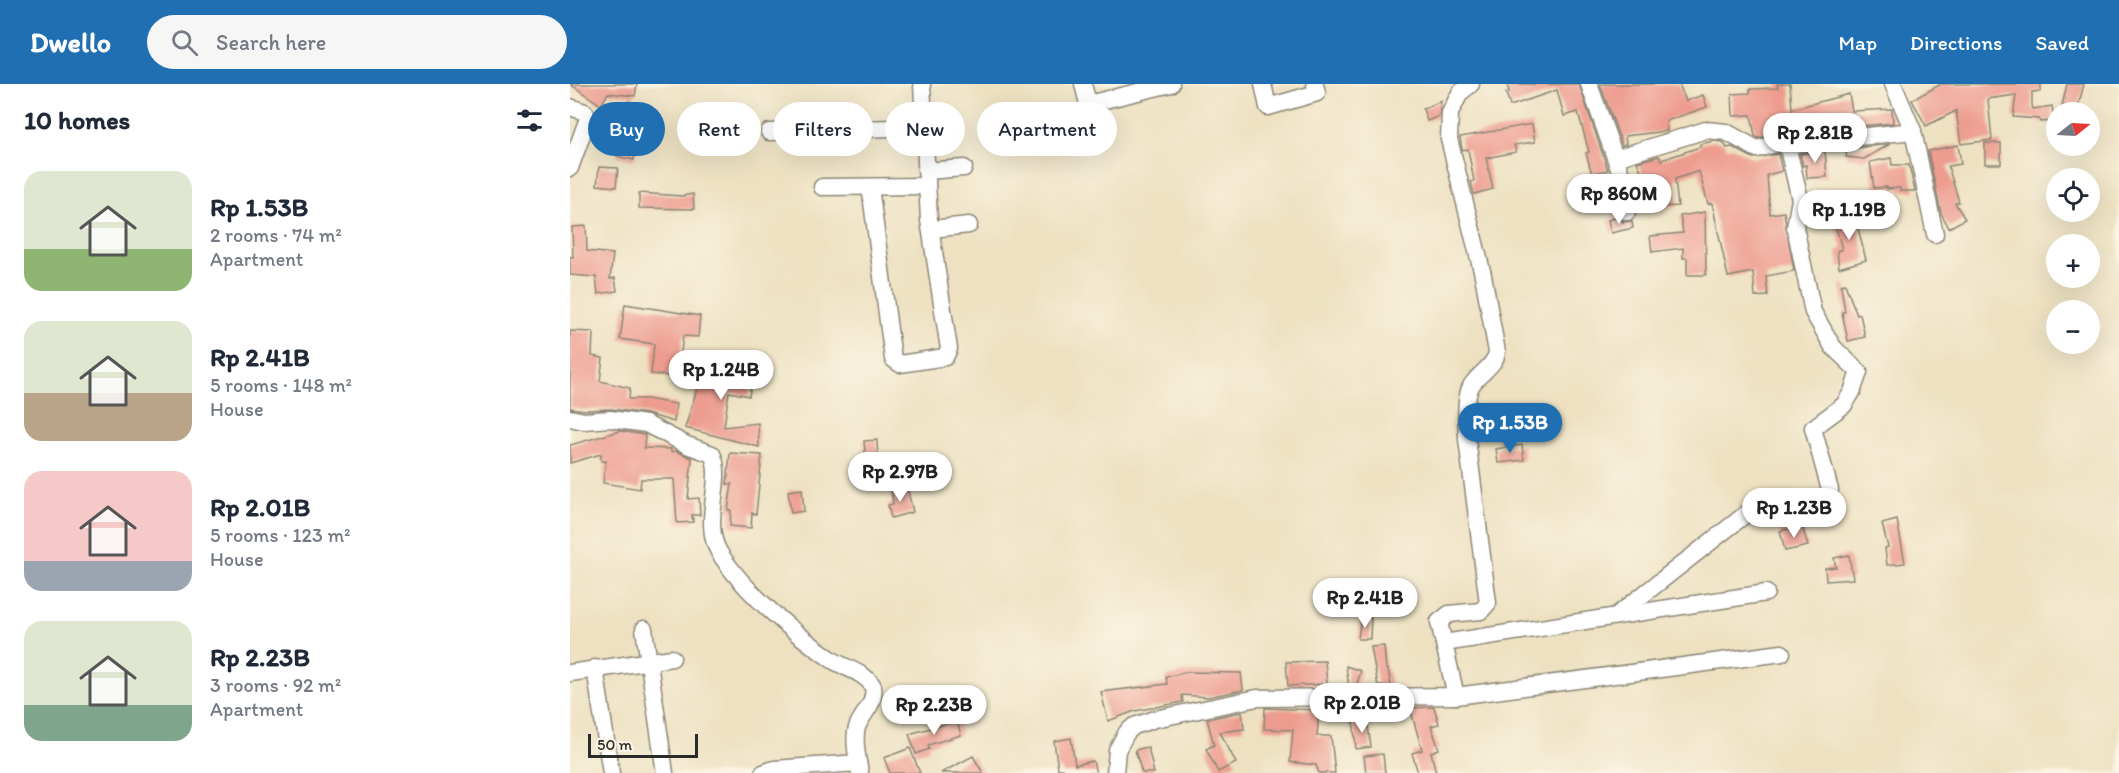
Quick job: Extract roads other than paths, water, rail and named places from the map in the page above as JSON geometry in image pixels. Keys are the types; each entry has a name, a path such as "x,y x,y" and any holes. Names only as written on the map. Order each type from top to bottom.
{"street":[{"path":"922,84 922,102"},
{"path":"1083,84 1088,104 1143,88 1170,84"},
{"path":"1263,84 1268,107 1317,93 1315,84"},
{"path":"1456,696 1439,622 1444,616 1481,611 1488,603 1467,439 1467,412 1470,389 1496,359 1497,352 1473,232 1450,148 1448,124 1456,99 1471,84"},
{"path":"1589,84 1616,158 1625,190 1627,212"},
{"path":"1893,84 1913,130 1935,234"},
{"path":"570,107 585,112 588,118 570,168"},
{"path":"769,132 885,128"},
{"path":"1616,158 1706,130 1726,132 1757,149 1784,142 1787,145 1913,130"},
{"path":"1787,145 1800,199 1795,227 1814,312 1833,347 1859,372 1844,405 1813,428 1830,489"},
{"path":"870,187 893,358 900,364 945,357 949,353 931,229 925,156"},
{"path":"822,187 870,187 927,178 964,168"},
{"path":"931,229 969,225"},
{"path":"570,418 584,421 610,419 646,424 687,445 712,454 717,463 712,504 713,532 718,550 736,576 783,620 832,660 868,680 873,686 871,705 857,727 859,768 774,769 763,773"},
{"path":"1615,617 1760,503"},
{"path":"1444,643 1766,593"},
{"path":"644,629 665,773"},
{"path":"1115,773 1117,750 1127,732 1155,719 1257,698 1456,696 1782,653"},
{"path":"570,673 649,659 672,658"},
{"path":"595,668 611,773"}]}
